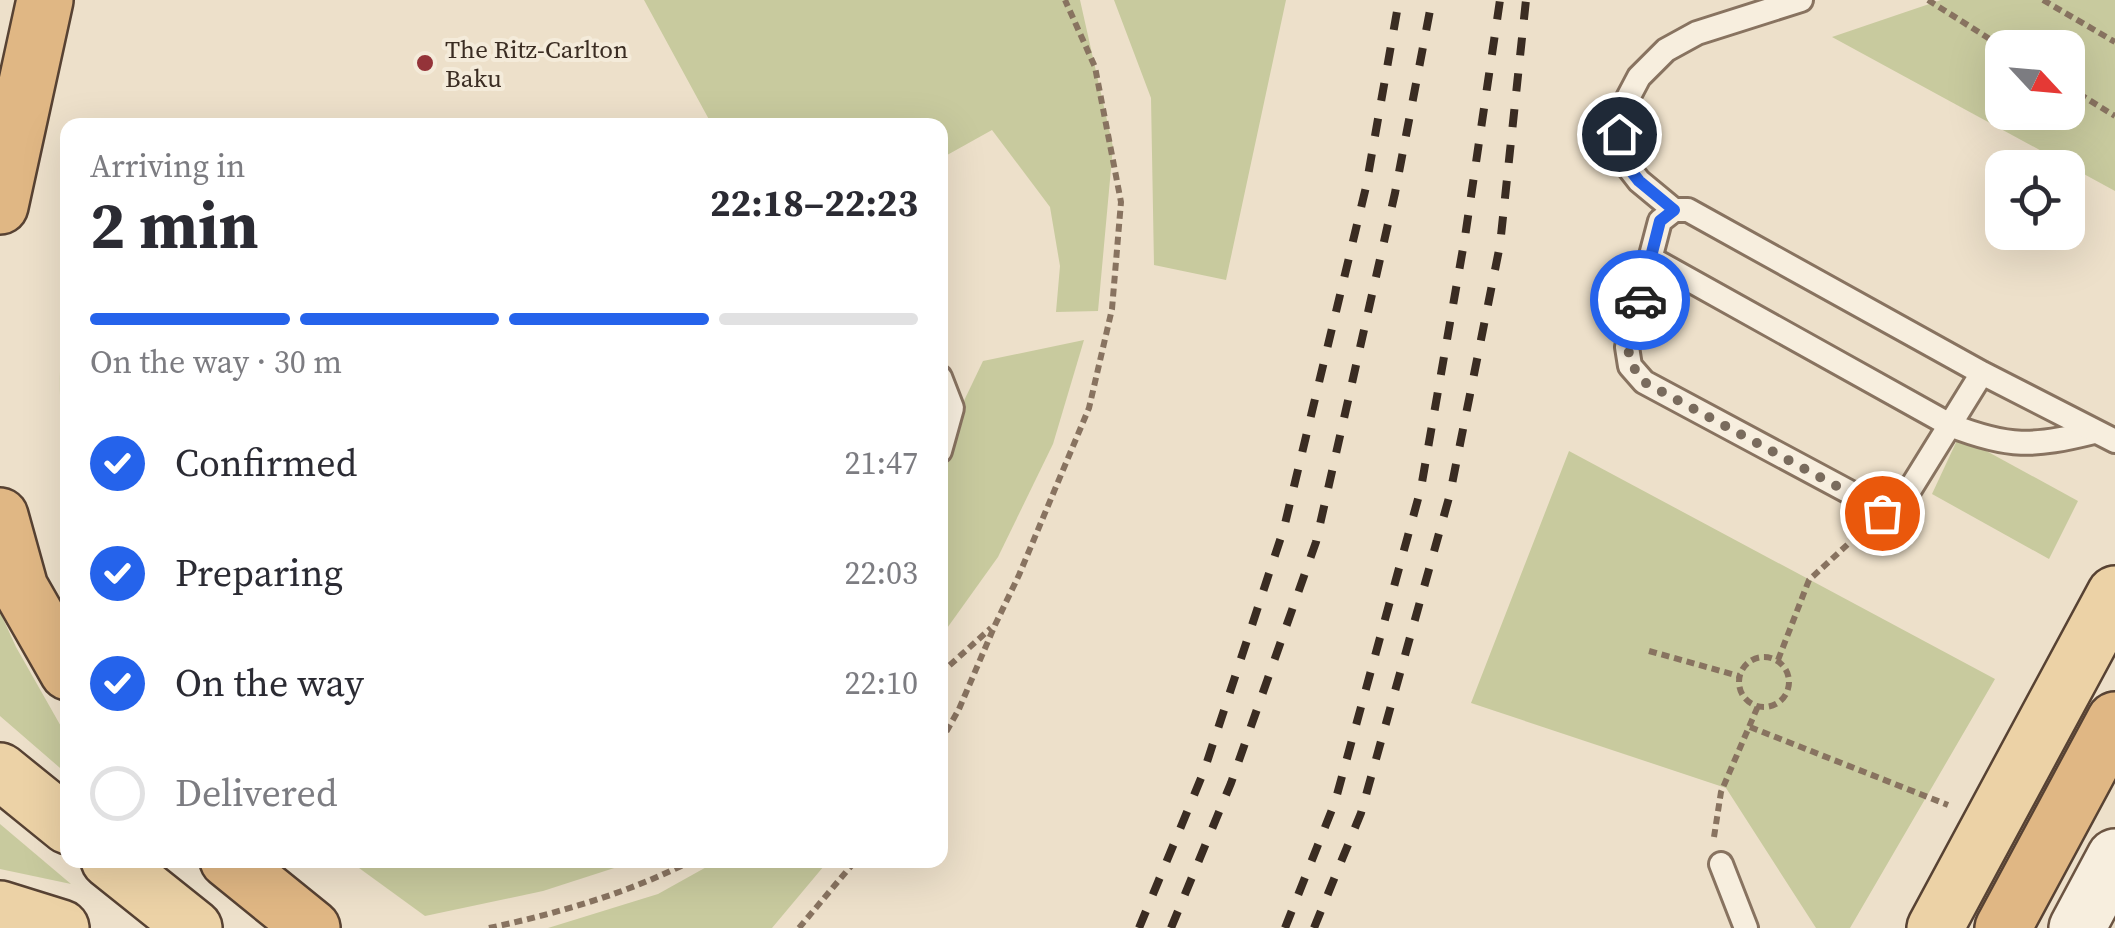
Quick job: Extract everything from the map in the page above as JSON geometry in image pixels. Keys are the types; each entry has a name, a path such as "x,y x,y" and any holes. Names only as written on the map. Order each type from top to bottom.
{"highway":[{"path":"0,39 12,0"},
{"path":"0,206 45,0"},
{"path":"0,516 20,588 60,658"},
{"path":"2004,928 2115,720"},
{"path":"238,868 312,928"}],"main road":[{"path":"1936,928 2115,594"},
{"path":"0,771 60,820"},
{"path":"2077,928 2115,857"},
{"path":"118,868 194,928"},
{"path":"0,910 61,928"}],"lane":[{"path":"1674,210 1639,181 1618,154 1620,113 1640,77 1666,50 1697,33 1801,0"},
{"path":"1982,372 1899,507 1882,513 1644,382 1630,366 1627,347 1660,221 1674,210 1688,210 2104,437"},
{"path":"1652,259 1950,424 1982,437 2013,443 2104,437"},
{"path":"948,398 952,408 948,422"},
{"path":"20,588 60,632"},
{"path":"1722,864 1746,928"}],"path":[{"path":"948,729 1089,408 1112,308 1121,202 1096,67 1065,0"},
{"path":"1928,0 1985,36"},
{"path":"2043,0 2115,42"},
{"path":"2085,97 2115,116"},
{"path":"1778,660 1809,580 1882,513"},
{"path":"948,667 995,624"},
{"path":"1649,651 1738,676"},
{"path":"1762,657 1778,660 1788,673 1789,689 1780,702 1765,708 1750,704 1739,692 1738,676 1747,662 1762,657"},
{"path":"1722,864 1713,844 1721,792 1758,706"},
{"path":"1750,727 1963,811"},
{"path":"489,928 535,918 652,881 677,868"},
{"path":"799,928 849,868"}],"green space":[{"path":"644,0 1080,0 1113,147 1098,311 1056,312 1060,266 1050,207 992,130 948,155 948,118 708,118"},
{"path":"1114,0 1286,0 1226,280 1154,265 1151,98"},
{"path":"1941,0 2115,0 2115,191 2085,175 2085,150 2040,150 2003,130 2085,130 2085,30 1985,30 1985,120 1832,37"},
{"path":"1084,340 1053,444 998,557 948,627 948,434 983,361"},
{"path":"1959,436 2078,501 2049,559 1932,494"},
{"path":"1569,451 1995,679 1850,928 1816,928 1726,788 1471,703"},
{"path":"0,612 60,725 60,768 0,716"},
{"path":"0,824 71,884 0,869"},
{"path":"359,868 614,868 543,891 425,916"},
{"path":"705,868 822,868 772,928 548,928 658,894"}],"railway":[{"path":"1139,928 1204,771 1284,528 1366,187 1399,0"},
{"path":"1171,928 1231,783 1316,542 1395,193 1432,0"},
{"path":"1285,928 1335,802 1421,488 1465,237 1500,0"},
{"path":"1314,928 1361,813 1450,494 1500,245 1526,0"}],"way so far":[{"path":"1640,300 1627,347 1630,366 1644,382 1882,513"}],"place":[{"name":"The Ritz-Carlton Baku","path":"425,63"}],"route":[{"path":"1619,134 1618,154 1639,181 1674,210 1660,221 1640,300"}]}
